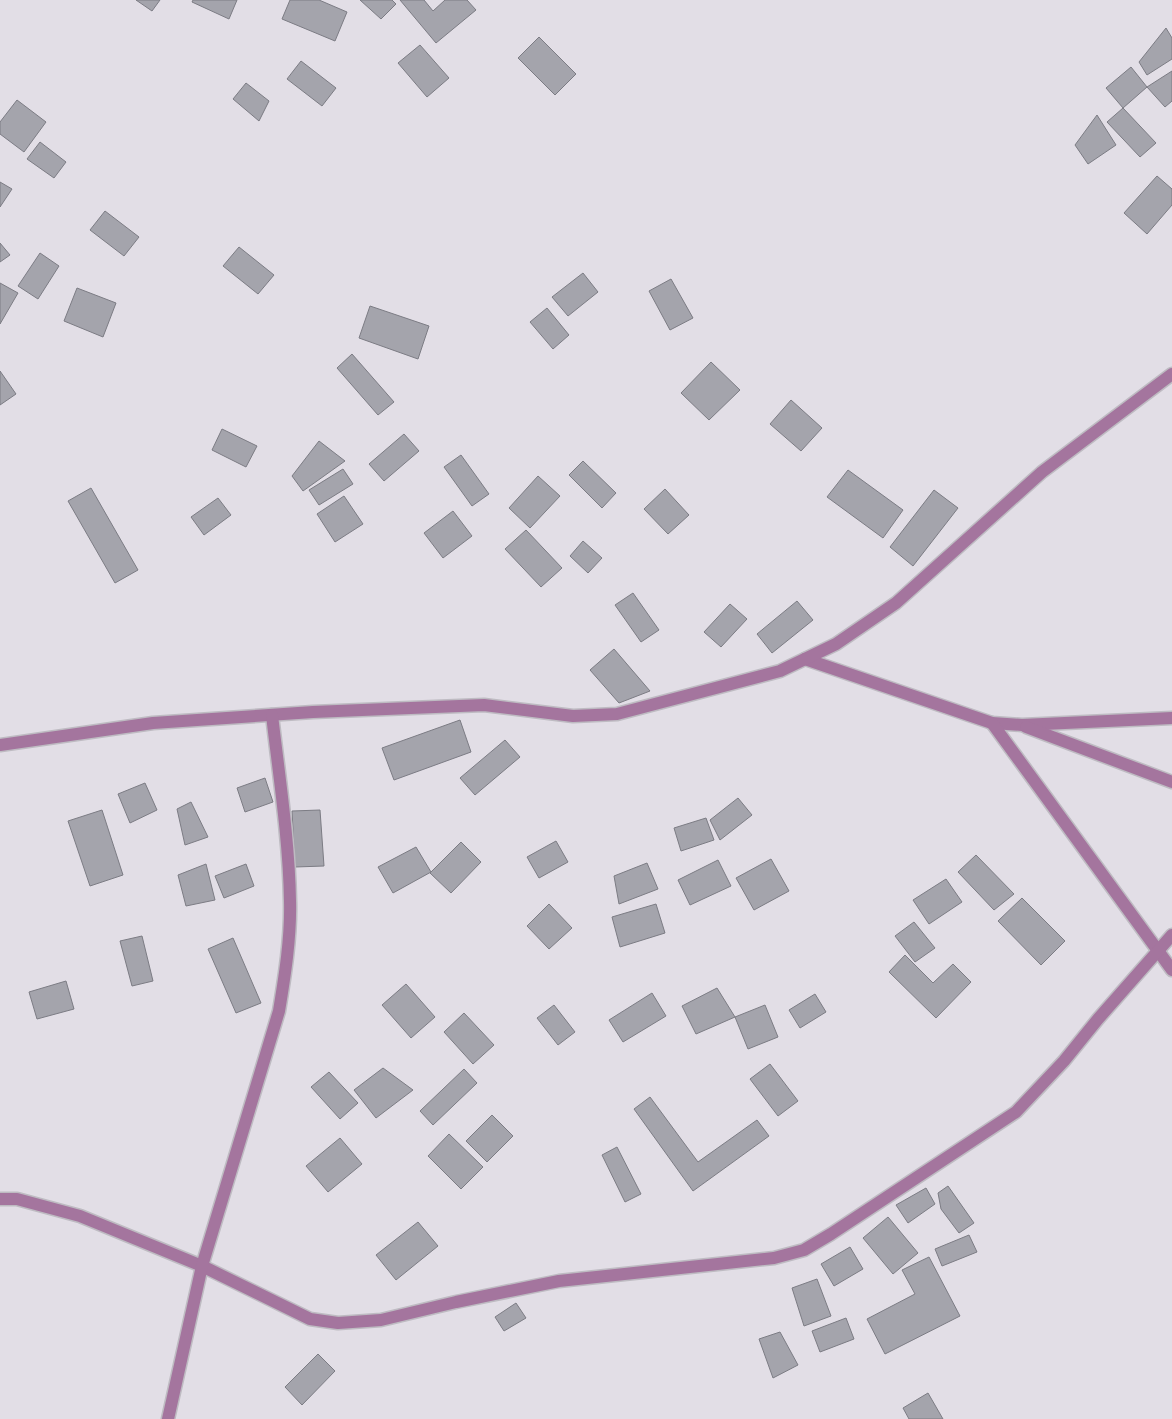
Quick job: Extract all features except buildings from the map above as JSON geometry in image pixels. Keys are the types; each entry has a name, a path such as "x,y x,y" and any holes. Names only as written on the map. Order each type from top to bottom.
{"street":[{"path":"0,745 153,723 272,715 484,705 573,716 617,714 780,671 836,644 896,603 1042,472 1172,374"},
{"path":"805,659 992,723 1022,725 1172,718"},
{"path":"168,1419 202,1266 279,1011 286,971 290,902 283,813 272,715"},
{"path":"992,723 1172,970"},
{"path":"1022,725 1172,782"},
{"path":"0,1199 17,1199 80,1216 202,1266 310,1319 338,1323 381,1320 456,1302 559,1281 774,1258 804,1250 950,1157 1016,1112 1064,1061 1172,935"}]}
